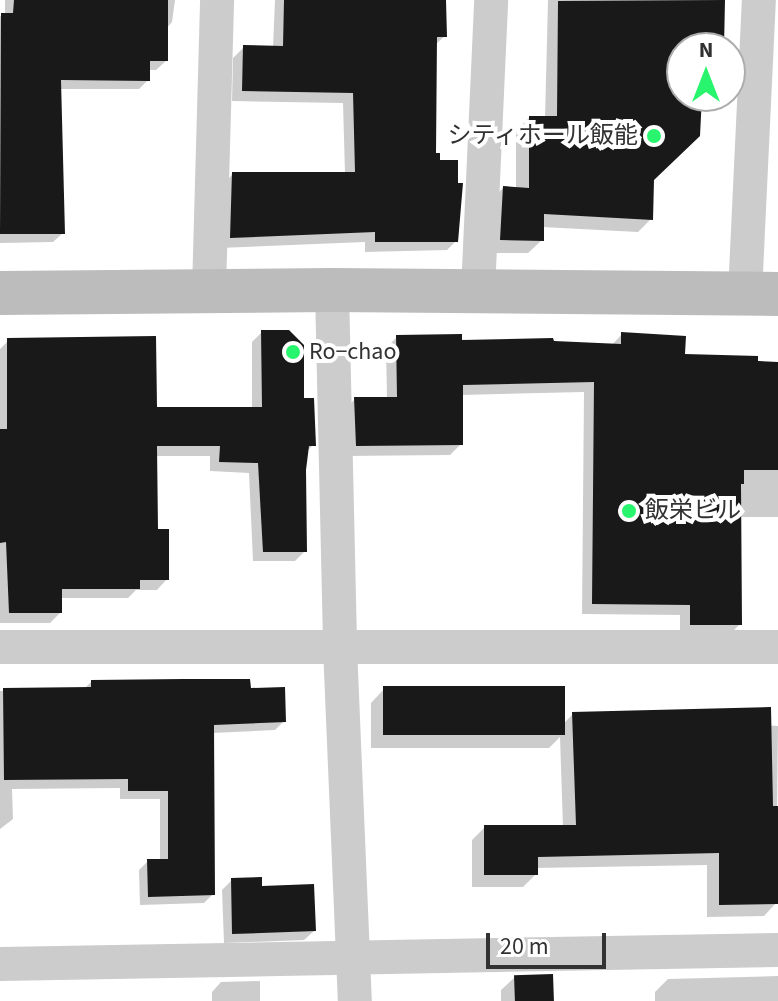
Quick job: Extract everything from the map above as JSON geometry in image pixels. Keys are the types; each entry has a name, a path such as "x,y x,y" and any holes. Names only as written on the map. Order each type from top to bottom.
{"street":[{"path":"209,290 217,0"},
{"path":"478,291 491,0"},
{"path":"0,293 332,290 762,294 759,0"},
{"path":"332,290 340,647 355,1001"},
{"path":"0,647 778,647"},
{"path":"0,964 778,950"}],"building":[{"path":"14,0 168,0 168,61 150,61 150,81 61,80 65,234 0,234 1,13 13,13"},
{"path":"284,0 446,0 447,37 437,37 436,153 440,153 440,160 458,160 458,183 463,183 458,242 375,242 375,232 230,238 232,172 355,172 353,93 242,91 243,45 283,46"},
{"path":"725,0 724,32 666,32 666,112 701,112 700,136 654,180 653,220 544,214 544,241 500,240 503,186 529,188 529,116 557,116 558,1"},
{"path":"261,330 289,330 304,345 304,398 314,398 316,446 309,446 306,470 307,552 263,552 258,463 219,462 220,446 157,446 158,529 169,529 169,580 140,580 140,589 62,589 62,613 9,613 6,542 0,543 0,429 7,429 7,338 156,336 157,407 262,407"},
{"path":"621,332 686,336 685,354 758,356 758,361 778,362 778,470 744,470 744,484 741,484 742,625 690,625 690,605 592,604 594,382 463,385 463,445 356,446 354,397 397,397 396,335 462,334 462,340 553,338 554,341 621,344"},
{"path":"250,679 251,688 285,687 286,722 214,725 215,895 148,897 147,859 168,859 168,791 128,791 128,779 4,780 3,688 91,687 91,680"},
{"path":"383,686 565,686 565,735 383,735"},
{"path":"771,707 773,806 778,806 778,904 719,905 719,853 538,857 538,875 484,875 484,825 576,825 572,712"},
{"path":"262,877 262,886 314,884 316,931 232,934 231,878"},
{"path":"553,974 554,1001 515,1001 514,975"}],"place":[{"name":"シティホール飯能","path":"654,136"},
{"name":"Ro−chao","path":"293,352"},
{"name":"飯栄ビル","path":"629,511"}]}
